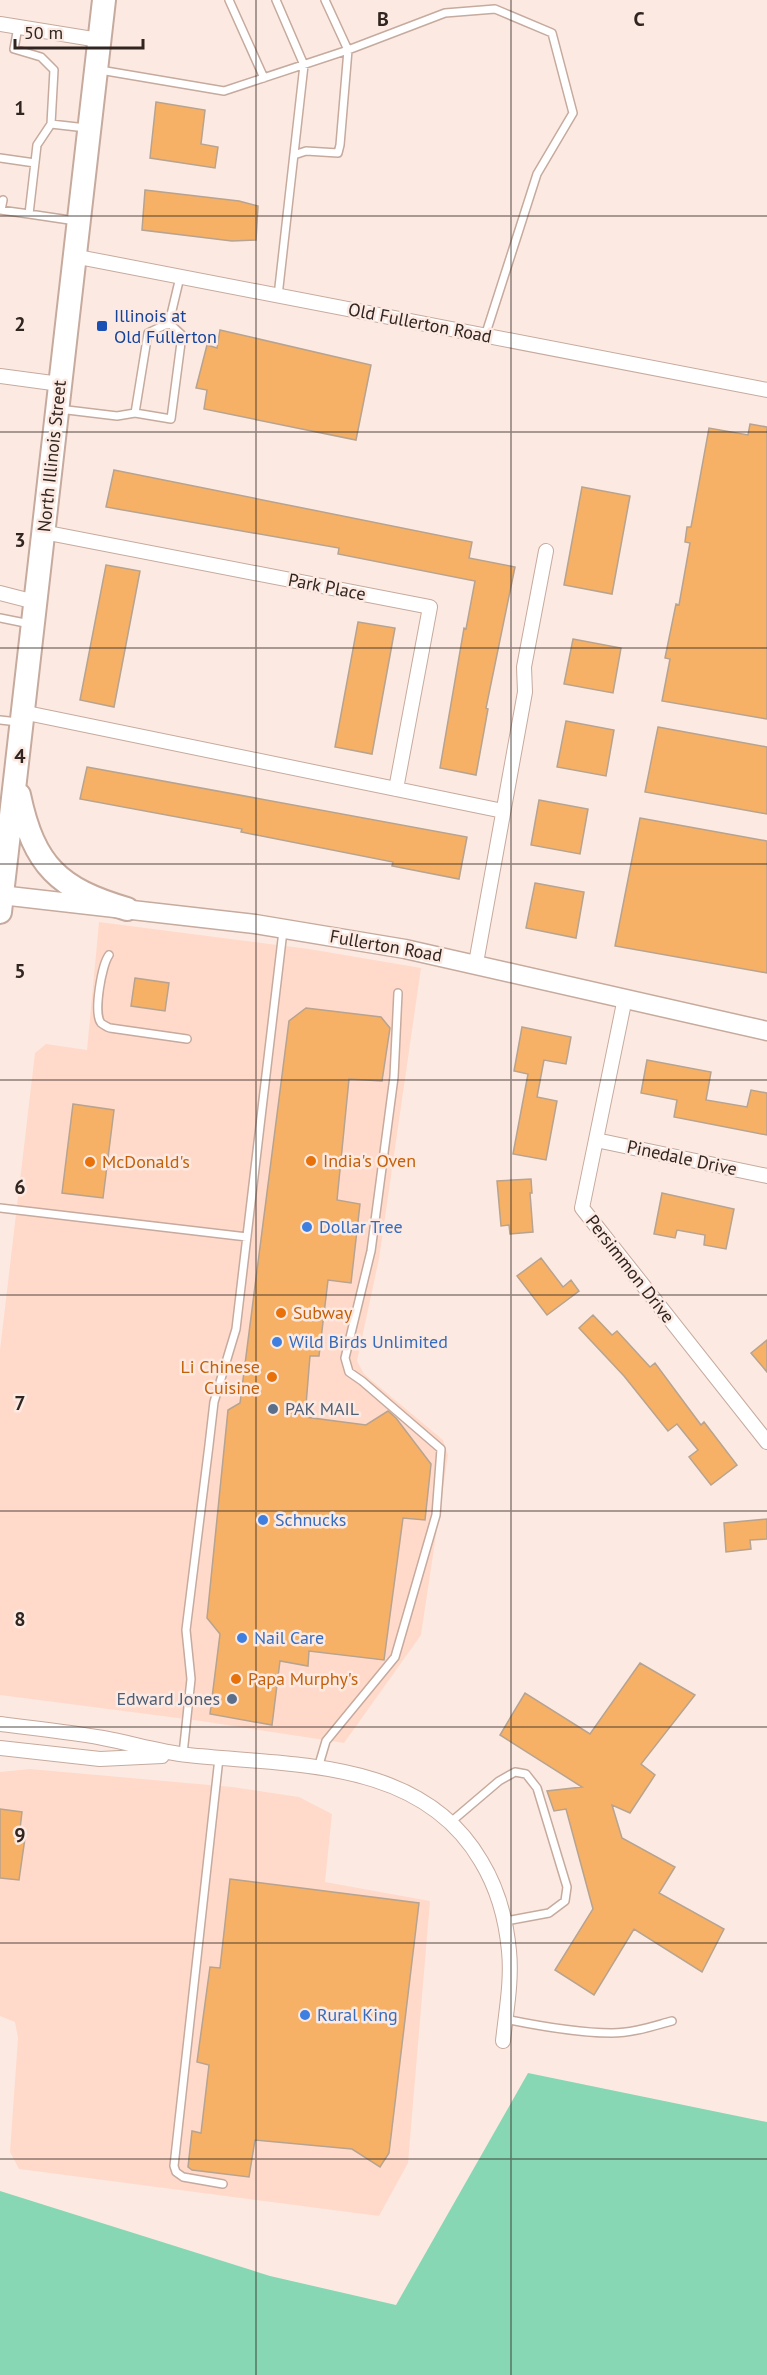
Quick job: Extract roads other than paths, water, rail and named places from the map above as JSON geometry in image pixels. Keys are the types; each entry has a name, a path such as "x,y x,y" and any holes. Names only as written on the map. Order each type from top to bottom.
{"main road":[{"name":"North Illinois Street","path":"1,901 15,778 14,718 32,625 44,532 104,0"},
{"path":"15,778 24,820 36,850 50,869 73,888 95,900 127,909"}],"street":[{"path":"0,24 99,40"},
{"name":"Old Fullerton Road","path":"74,256 767,390"},
{"path":"0,376 60,384"},
{"name":"Park Place","path":"44,532 430,607 396,789"},
{"path":"476,963 525,692 524,667 546,551"},
{"path":"0,593 35,602"},
{"path":"14,718 503,811"},
{"name":"Fullerton Road","path":"1,901 127,909 284,928 405,948 767,1031"},
{"name":"Persimmon Drive","path":"625,998 582,1208 767,1442"},
{"name":"Pinedale Drive","path":"596,1140 767,1176"},
{"path":"0,1724 103,1738 183,1754 318,1768 368,1777 404,1790 452,1821 471,1844 500,1899 506,1921 510,1953 503,2041"},
{"path":"0,1748 100,1759 183,1754"}],"lane":[{"path":"229,0 264,78"},
{"path":"276,0 304,65 278,296"},
{"path":"294,155 306,150 338,153 348,50 325,0"},
{"path":"96,69 224,91 348,50 445,13 495,9 552,33 573,113 537,174 485,336"},
{"path":"18,27 14,49 41,57 54,70 51,124 37,145 29,214"},
{"path":"51,124 89,129"},
{"path":"7,168 4,159 35,163"},
{"path":"3,200 1,210 78,221"},
{"path":"169,323 180,277"},
{"path":"135,413 148,333 169,323"},
{"path":"57,409 117,416 135,413 171,419 182,335 169,323"},
{"path":"0,618 32,625"},
{"path":"183,1754 191,1679 186,1630 214,1402 236,1329 284,928"},
{"path":"109,955 103,968 98,1002 99,1017 102,1023 110,1028 187,1039"},
{"path":"318,1768 326,1741 395,1657 436,1515 441,1449 349,1372 345,1358 371,1251 394,1077 398,993"},
{"path":"0,1208 247,1237"},
{"path":"219,1758 174,2166 176,2172 183,2177 223,2184"},
{"path":"452,1821 499,1781 515,1772 526,1774 537,1788 567,1887 565,1902 549,1913 506,1921"},
{"path":"506,2019 538,2026 613,2033 645,2029 672,2021"}],"place":[{"name":"Illinois at Old Fullerton","path":"102,326"},
{"name":"India's Oven","path":"311,1161"},
{"name":"McDonald's","path":"90,1162"},
{"name":"Dollar Tree","path":"307,1227"},
{"name":"Subway","path":"281,1313"},
{"name":"Wild Birds Unlimited","path":"277,1342"},
{"name":"Li Chinese Cuisine","path":"272,1377"},
{"name":"PAK MAIL","path":"273,1409"},
{"name":"Schnucks","path":"263,1520"},
{"name":"Nail Care","path":"242,1638"},
{"name":"Papa Murphy's","path":"236,1679"},
{"name":"Edward Jones","path":"232,1699"},
{"name":"Rural King","path":"305,2015"}]}
